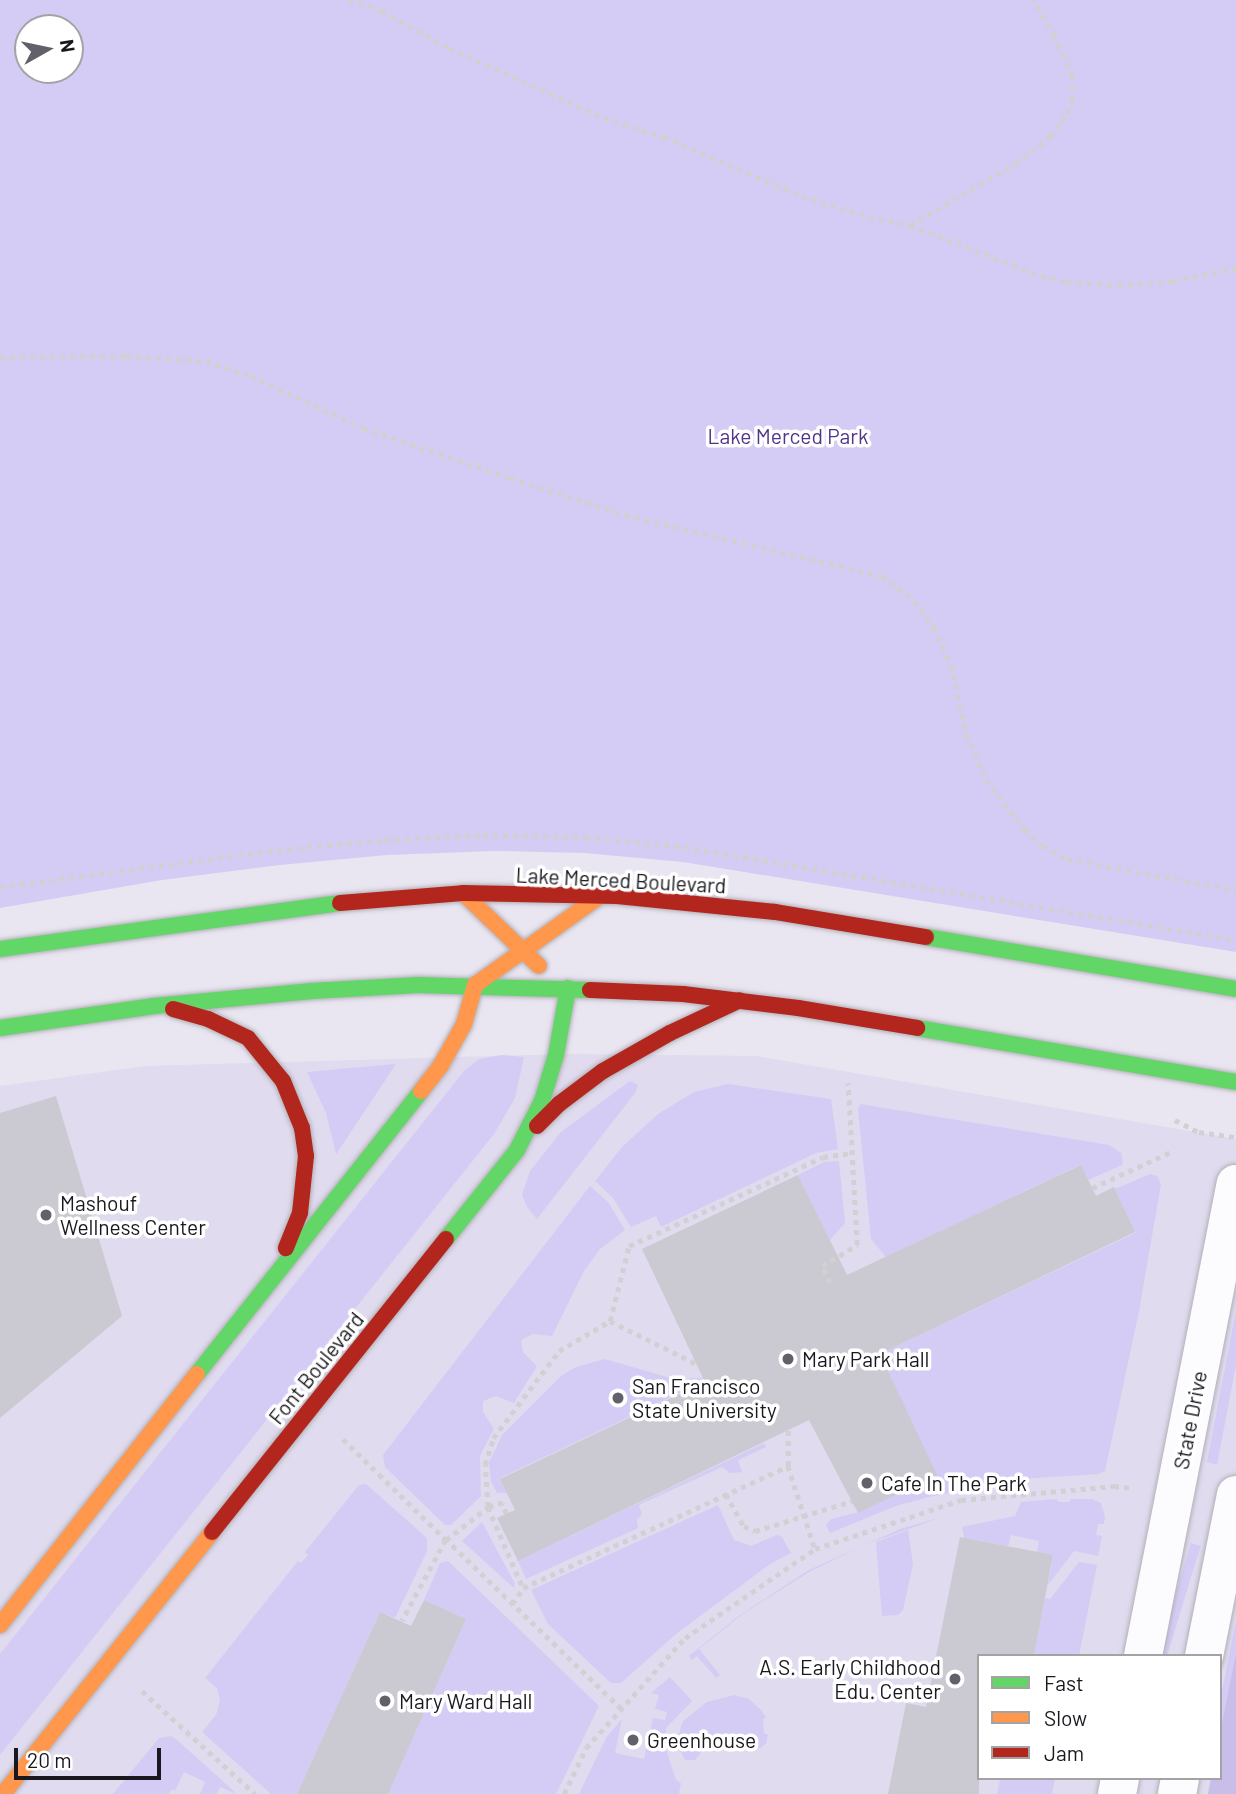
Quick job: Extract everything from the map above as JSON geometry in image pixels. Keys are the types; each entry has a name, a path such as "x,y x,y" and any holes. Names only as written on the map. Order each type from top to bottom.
{"main road":[{"name":"Lake Merced Boulevard","path":"0,949 324,904 463,893 600,896 775,912 1236,989"},
{"path":"463,893 520,951 568,988"},
{"path":"0,1625 441,1065 464,1024 475,985 600,896"},
{"path":"0,1028 154,1006 312,991 475,985 568,988 740,1000 1236,1082"},
{"name":"Font Boulevard","path":"3,1794 517,1150 542,1101 556,1055 568,988"},
{"path":"517,1150 559,1104 603,1071 670,1033 740,1000"},
{"path":"154,1006 208,1019 248,1038 283,1081 294,1105 306,1156 305,1185 291,1238 265,1291"}],"street":[{"name":"State Drive","path":"1143,1654 1236,1184"},
{"path":"1204,1654 1236,1495"}],"path":[{"path":"349,0 382,11 449,48 604,118 675,142 828,205 910,225 1041,276 1067,282 1137,284 1173,281 1236,268"},
{"path":"910,225 1015,164 1050,137 1067,114 1072,101 1072,76 1054,36 1032,0"},
{"path":"0,357 125,356 206,361 262,381 363,428 625,515 882,576 914,601 934,628 951,665 967,735 986,779 1024,829 1043,846 1067,859 1236,890"},
{"path":"830,1283 822,1266 857,1245 848,1083"},
{"path":"1092,1188 1173,1151"},
{"path":"523,1588 488,1507 485,1465 493,1438 559,1351 610,1321 629,1246 823,1157 851,1153"},
{"path":"610,1321 697,1364"},
{"path":"312,1407 621,1709"},
{"path":"789,1430 788,1466 815,1549"},
{"path":"512,1604 523,1588 788,1466"},
{"path":"564,1794 586,1748 685,1638 815,1549 961,1500 1114,1486 1175,1492"},
{"path":"726,1494 744,1526 755,1531 852,1501"},
{"path":"401,1621 446,1540 488,1507 503,1503 506,1514"},
{"path":"109,1661 255,1794"}],"shaded area":[{"name":"San Francisco State University","path":"565,1054 756,1056 1236,1139 1236,1794 0,1794 0,1086 145,1066"},
{"path":"1236,1653 1236,1794 1208,1794 1211,1780 1222,1780 1222,1723"}],"green space":[{"name":"Lake Merced Park","path":"0,0 1236,0 1236,952 683,862 584,853 494,851 387,855 162,880 0,908"},
{"path":"502,1055 524,1057 515,1098 494,1134 0,1755 0,1654 464,1071 479,1059"},
{"path":"396,1064 336,1154 326,1113 307,1072"},
{"path":"630,1081 638,1085 635,1093 537,1219 527,1207 522,1195 530,1171 561,1132"},
{"path":"728,1084 831,1099 838,1149 816,1153 661,1227 656,1216 631,1227 613,1198 595,1181 622,1147 658,1114 694,1092"},
{"path":"860,1104 1109,1145 1121,1153 1123,1161 1122,1165 1088,1180 1080,1165 886,1257 871,1239 858,1109"},
{"path":"839,1161 845,1223 830,1240 798,1175 824,1162"},
{"path":"1150,1174 1157,1176 1161,1184 1139,1311 1105,1471 1099,1474 1019,1479 929,1497 896,1506 830,1533 826,1525 831,1519 859,1512 880,1354 1135,1233 1115,1189"},
{"path":"590,1186 608,1202 625,1230 600,1249 584,1271 552,1336 533,1334 521,1340 523,1352 537,1366 514,1403 496,1396 483,1401 483,1412 494,1429 480,1456 481,1496 451,1525 445,1525 385,1467 383,1455"},
{"path":"1236,1311 1236,1365 1217,1465 1207,1462"},
{"path":"605,1359 674,1379 703,1378 705,1381 500,1478 507,1493 497,1493 491,1481 489,1463 502,1435 561,1376 576,1367"},
{"path":"764,1443 766,1447 738,1460 742,1472 730,1473 722,1467 639,1505 642,1514 637,1520 638,1528 526,1579 518,1561"},
{"path":"366,1484 427,1538 427,1551 395,1618 380,1612 297,1794 271,1794 202,1732 216,1715 220,1701 217,1688 205,1678 298,1561 301,1563 308,1555 305,1552 359,1485"},
{"path":"1057,1499 1058,1502 1070,1502 1070,1499 1092,1499 1101,1503 1105,1517 1104,1524 1098,1524 1096,1535 1102,1536 1098,1556 1074,1551 1048,1585 1053,1556 1037,1552 1039,1541 1011,1535 1008,1546 964,1538 962,1527 1015,1516 1021,1502"},
{"path":"718,1505 734,1540 751,1546 777,1535 782,1537 791,1553 770,1564 676,1634 621,1683 611,1683 548,1624 531,1590"},
{"path":"942,1517 866,1544 900,1529"},
{"path":"482,1522 515,1584 514,1588 462,1541"},
{"path":"908,1530 913,1564 903,1610 898,1615 882,1616 876,1542"},
{"path":"1191,1543 1201,1546 1168,1654 1157,1653"},
{"path":"859,1548 809,1572 744,1613 699,1649 720,1675 716,1678 697,1656 692,1660 689,1656 740,1615 809,1570"},
{"path":"448,1561 599,1706 556,1794 388,1794 466,1619 424,1600 440,1563"},
{"path":"1079,1562 1097,1565 1079,1654 1034,1654 1045,1598 1050,1599"},
{"path":"1236,1621 1236,1653 1222,1723 1222,1691"},
{"path":"670,1677 692,1701 666,1728 666,1749 676,1780 681,1783 679,1794 579,1794 606,1738 622,1719 615,1753 644,1759 653,1718 665,1720 667,1712 655,1709 659,1695 651,1693"},
{"path":"734,1695 749,1699 762,1711 766,1718 763,1719 764,1734 768,1734 766,1743 761,1748 753,1748 719,1739 710,1741 695,1760 685,1760 676,1742 683,1721 707,1702"},
{"path":"171,1736 237,1794 220,1787 217,1794 200,1794 205,1782 184,1772 175,1791 172,1789 169,1794 113,1794 159,1738"},
{"path":"1000,1780 1055,1780 1052,1794 997,1794"}],"building":[{"name":"Mashouf Wellness Center","path":"56,1096 122,1316 0,1418 0,1113"},
{"name":"Mary Park Hall","path":"1081,1165 1096,1196 1114,1187 1135,1232 880,1354 937,1475 858,1513 809,1420 518,1561 497,1518 515,1510 500,1479 705,1382 642,1249 798,1175 847,1275"},
{"name":"A.S. Early Childhood Edu. Center","path":"960,1537 1053,1555 1034,1654 977,1654 979,1794 888,1794 906,1703 926,1707"},
{"name":"Mary Ward Hall","path":"424,1600 466,1619 388,1794 297,1794 380,1612 411,1626"}],"traffic: fast":[{"path":"0,949 340,903"},
{"path":"926,937 1236,989"},
{"path":"0,1028 154,1006 312,991 418,985 590,990"},
{"path":"446,1239 517,1150 542,1101 556,1055 568,988"},
{"path":"917,1028 1236,1082"},
{"path":"197,1374 421,1091"}],"traffic: slow":[{"path":"463,893 539,966"},
{"path":"421,1091 441,1065 464,1024 475,985 600,896"},
{"path":"0,1625 197,1374"},
{"path":"3,1794 212,1532"}],"traffic: jam":[{"path":"340,903 463,893 617,896 775,912 926,937"},
{"path":"590,990 683,994 798,1008 917,1028"},
{"path":"537,1126 559,1104 603,1071 670,1033 740,1000"},
{"path":"173,1009 208,1019 248,1038 283,1081 302,1128 306,1156 300,1213 286,1248"},
{"path":"212,1532 446,1239"}],"place":[{"name":"Mashouf Wellness Center","path":"46,1215"},
{"name":"Mary Park Hall","path":"788,1359"},
{"name":"San Francisco State University","path":"618,1398"},
{"name":"Cafe In The Park","path":"867,1483"},
{"name":"A.S. Early Childhood Edu. Center","path":"955,1679"},
{"name":"Mary Ward Hall","path":"385,1701"},
{"name":"Greenhouse","path":"633,1740"}]}
